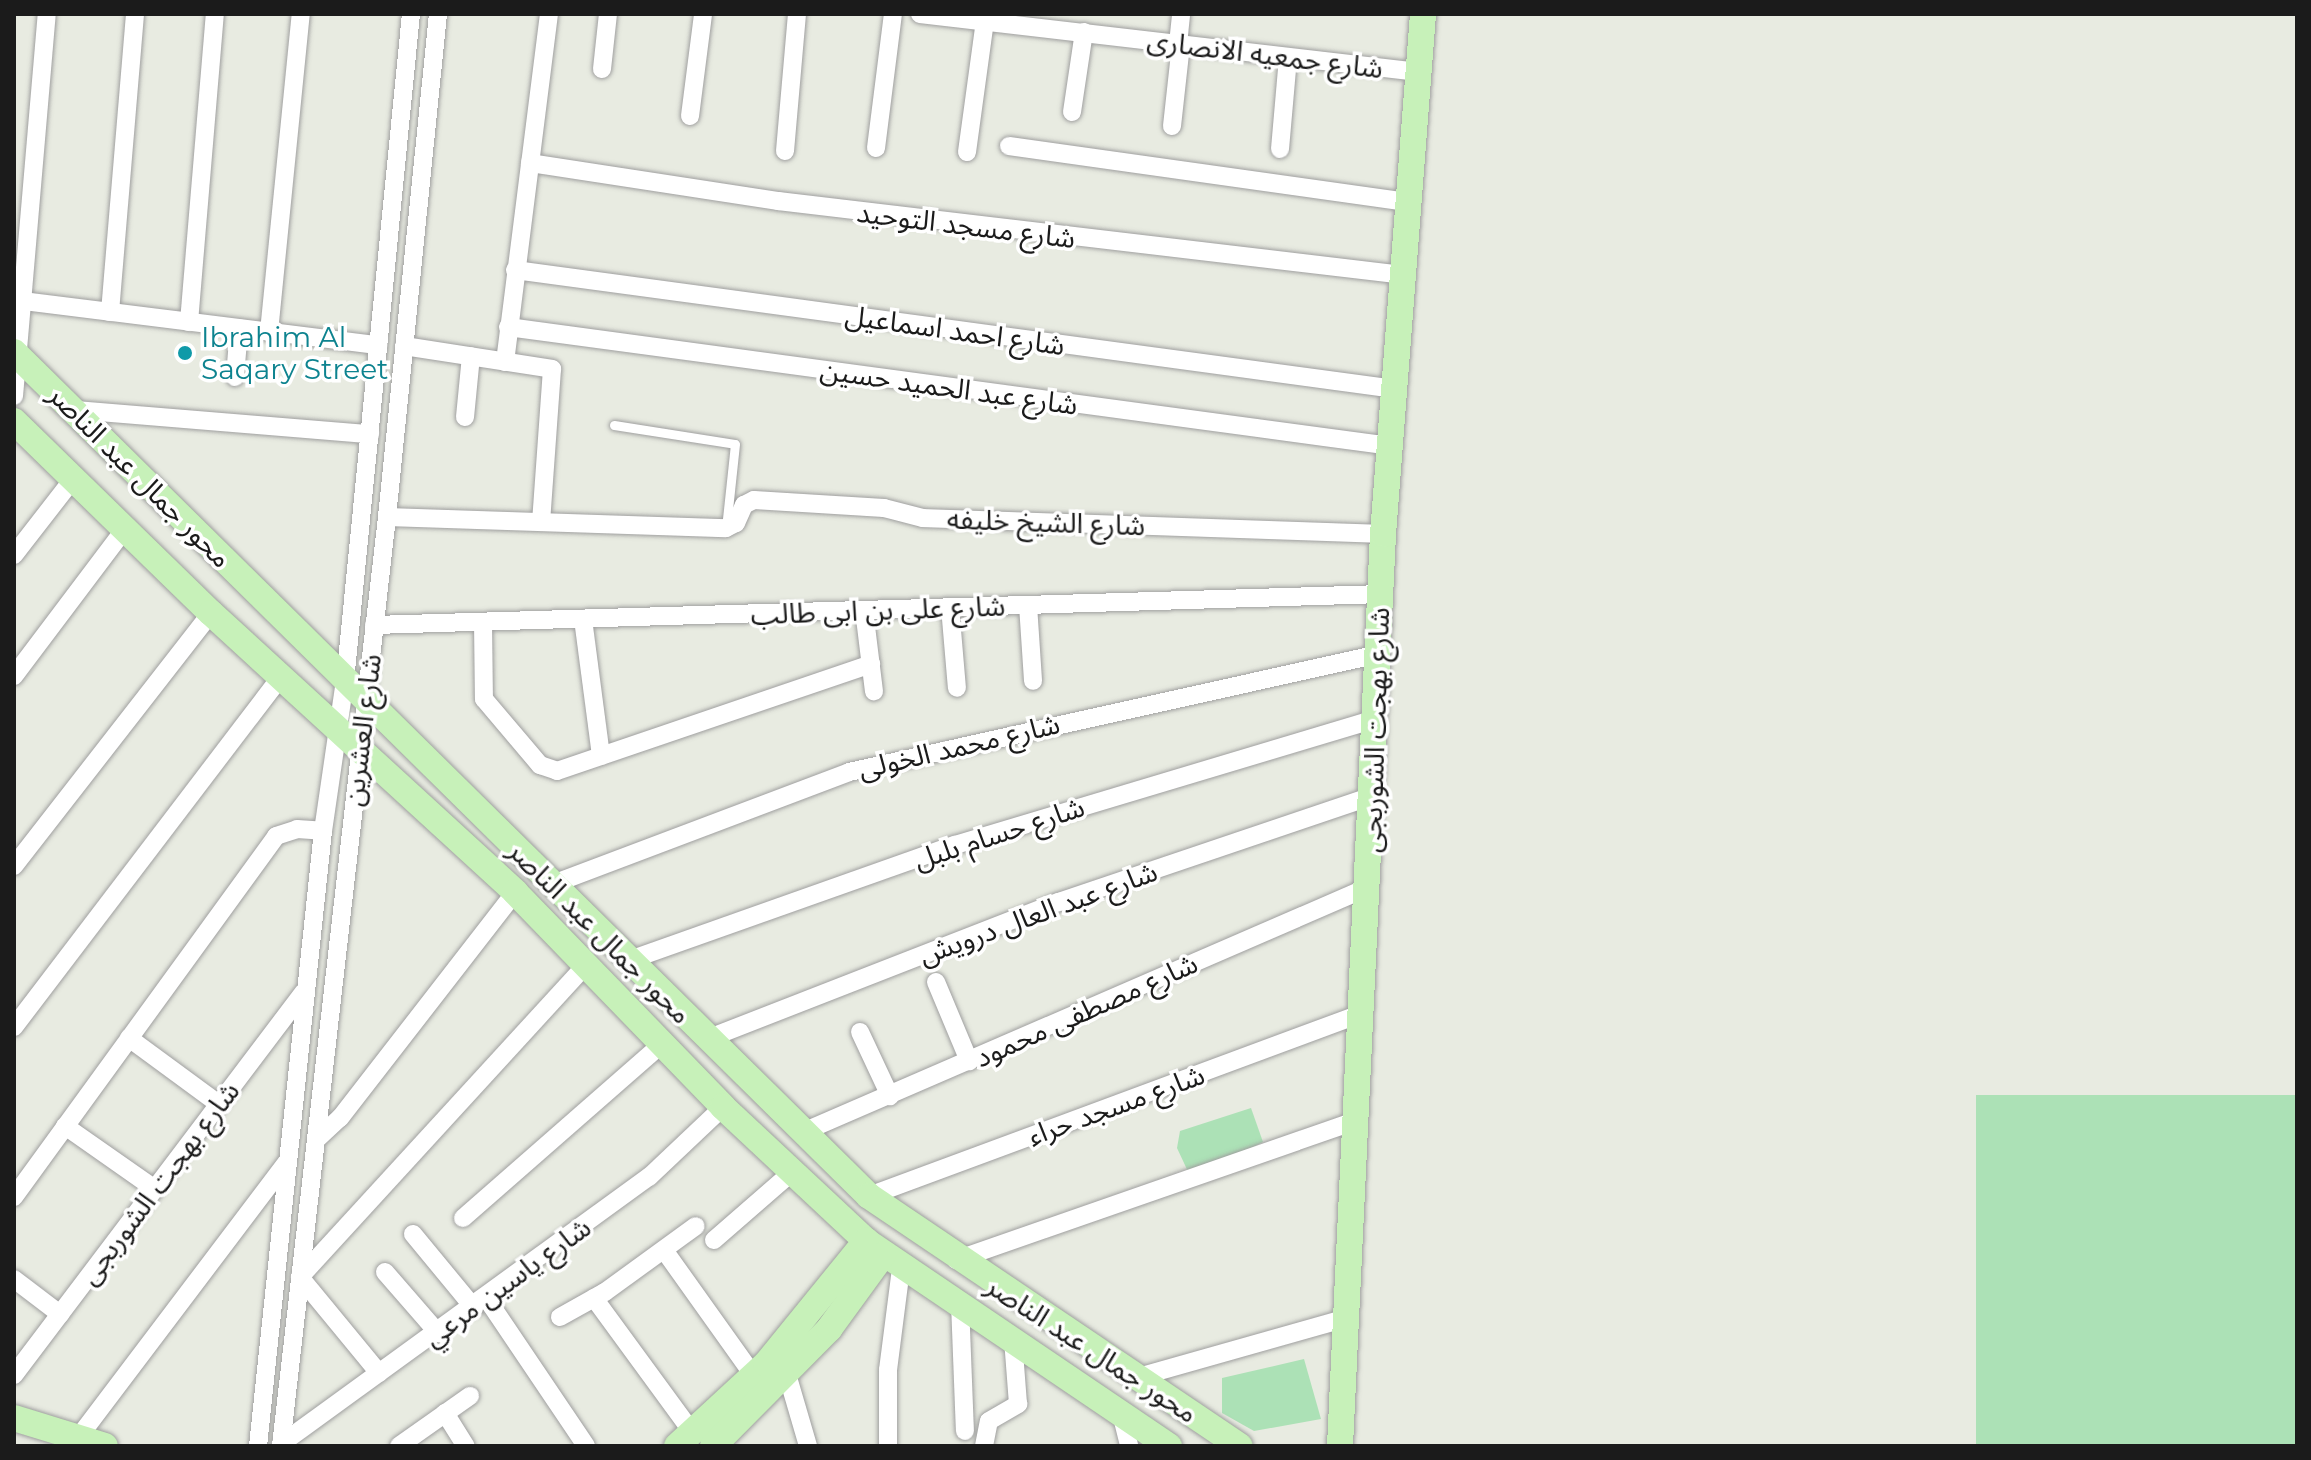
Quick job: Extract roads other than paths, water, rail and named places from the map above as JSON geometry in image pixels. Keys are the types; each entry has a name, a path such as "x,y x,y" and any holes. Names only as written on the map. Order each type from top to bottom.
{"street":[{"path":"14,396 47,14"},
{"path":"110,312 135,14"},
{"path":"189,322 215,14"},
{"path":"269,332 301,14"},
{"name":"شارع العشرين","path":"258,1446 304,992 345,681 411,14"},
{"name":"شارع العشرين","path":"281,1445 358,747 387,517 438,14"},
{"path":"505,362 549,14"},
{"path":"602,69 608,14"},
{"path":"690,116 703,14"},
{"path":"785,151 797,14"},
{"path":"876,148 893,14"},
{"name":"شارع جمعيه الانصارى","path":"920,14 1419,72"},
{"path":"1172,126 1181,14"},
{"name":"شارع بهجت الشوربجى","path":"1340,1446 1369,887 1383,534 1423,14"},
{"path":"967,152 985,21"},
{"path":"1072,112 1084,32"},
{"path":"1280,149 1288,57"},
{"path":"1009,146 1409,202"},
{"name":"شارع مسجد التوحيد","path":"530,163 793,203 1403,275"},
{"name":"شارع احمد اسماعيل","path":"515,270 1395,389"},
{"path":"23,301 378,345"},
{"name":"شارع عبد الحميد حسين","path":"508,327 1390,446"},
{"path":"235,377 239,328"},
{"path":"404,346 552,369 541,522"},
{"name":"محور جمال عبد الناصر","path":"17,354 627,961 869,1196 956,1260 1240,1446"},
{"path":"465,417 471,356"},
{"path":"75,410 370,434"},
{"name":"محور جمال عبد الناصر","path":"14,421 211,613 515,892 723,1107 883,1255 960,1303 1169,1446"},
{"path":"14,555 73,479"},
{"name":"شارع الشيخ خليفه","path":"726,528 736,523 744,505 754,500 884,508 923,518 1383,534"},
{"path":"387,517 726,528"},
{"path":"14,676 124,530"},
{"name":"شارع على بن ابى طالب","path":"374,625 1381,594"},
{"path":"1028,605 1033,681"},
{"path":"950,607 957,688"},
{"path":"864,610 874,691"},
{"path":"14,866 211,613"},
{"path":"583,619 601,756"},
{"path":"483,622 484,699 540,765 557,771 871,664"},
{"name":"شارع محمد الخولى","path":"553,884 849,772 1379,654"},
{"path":"14,1027 281,676"},
{"name":"شارع حسام بلبل","path":"627,961 955,845 1376,719"},
{"name":"شارع عبد العال درويش","path":"707,1039 1059,902 1373,796"},
{"path":"14,1197 276,836 297,829 323,831"},
{"name":"شارع مصطفى محمود","path":"803,1132 1369,887"},
{"path":"316,1140 340,1118 515,892"},
{"path":"379,1373 300,1277 586,965"},
{"path":"936,982 969,1061"},
{"name":"شارع بهجت الشوربجى","path":"14,1375 304,992"},
{"name":"شارع مسجد حراء","path":"869,1196 1363,1013"},
{"path":"860,1032 890,1096"},
{"path":"129,1038 219,1104"},
{"path":"463,1218 662,1044"},
{"name":"شارع ياسين مرعي","path":"281,1445 481,1304 649,1177 723,1107"},
{"path":"956,1260 1357,1120"},
{"path":"65,1126 155,1189"},
{"path":"78,1438 286,1163"},
{"path":"714,1240 791,1173"},
{"path":"560,1317 594,1298 696,1226"},
{"path":"413,1234 481,1304 586,1446"},
{"path":"664,1250 754,1376"},
{"path":"694,1441 787,1374 883,1255"},
{"path":"694,1441 754,1376 883,1255"},
{"path":"883,1255 888,1446"},
{"path":"385,1272 438,1333"},
{"path":"14,1279 60,1314"},
{"path":"594,1298 694,1441"},
{"path":"960,1303 965,1431"},
{"path":"1135,1378 1347,1318"},
{"path":"984,1446 989,1421 1018,1404 1013,1339"},
{"path":"787,1374 808,1446"},
{"path":"399,1446 470,1396"},
{"path":"445,1413 466,1446"},
{"path":"1121,1413 1129,1446"},
{"path":"14,1418 105,1446"}],"lane":[{"path":"614,425 735,444 726,528"}],"place":[{"name":"Ibrahim Al Saqary Street","path":"185,353"}]}
